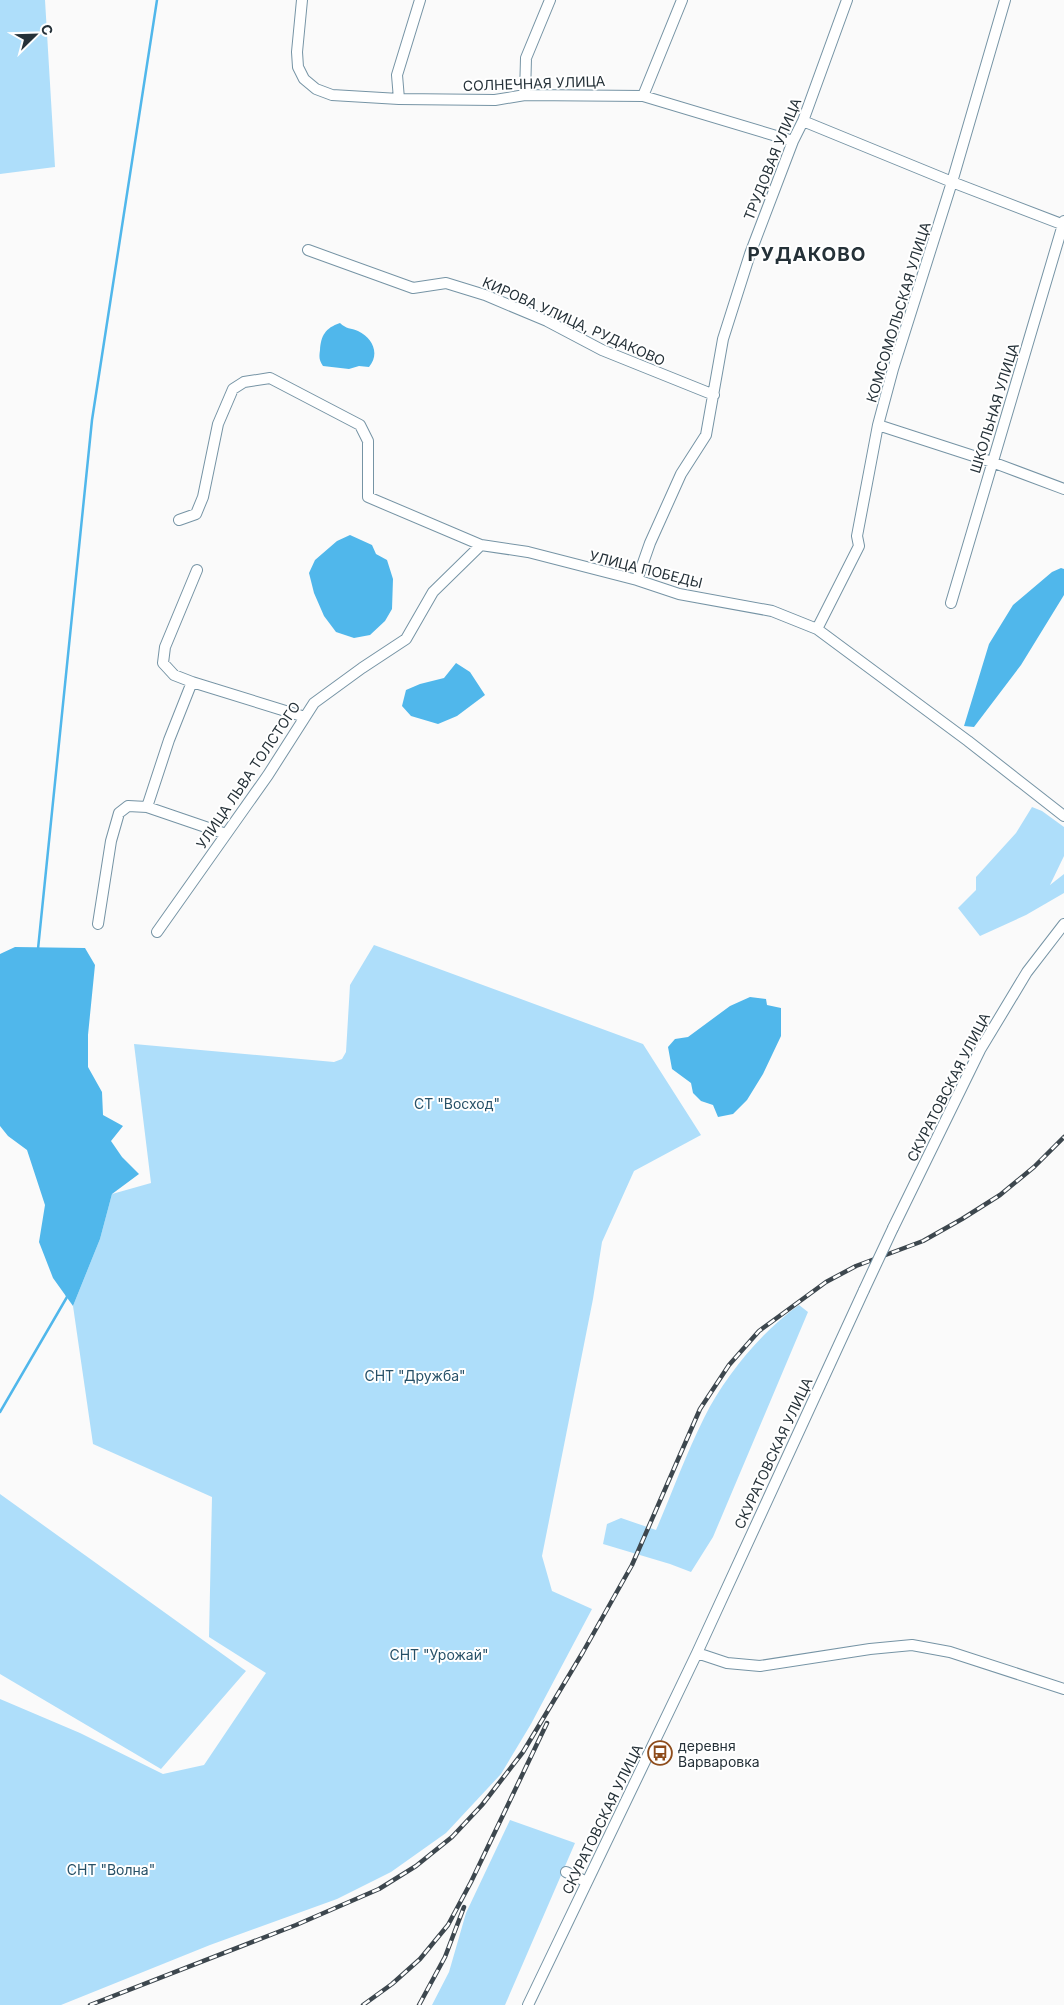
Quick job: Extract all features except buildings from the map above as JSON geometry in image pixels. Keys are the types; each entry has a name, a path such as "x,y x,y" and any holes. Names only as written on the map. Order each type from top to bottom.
{"street":[{"name":"СОЛНЕЧНАЯ УЛИЦА","path":"302,0 297,52 298,67 304,79 316,89 332,95 398,99 495,100 525,95 643,96 793,141"},
{"path":"398,99 397,75 420,0"},
{"path":"525,95 526,58 550,0"},
{"path":"643,96 682,0"},
{"name":"ТРУДОВАЯ УЛИЦА","path":"638,580 650,543 681,474 706,435 723,340 750,254 793,141 803,121 848,0"},
{"name":"КОМСОМОЛЬСКАЯ УЛИЦА","path":"816,629 859,546 857,536 878,425 892,370 952,182 1005,0"},
{"path":"803,121 952,182 1064,224"},
{"name":"ШКОЛЬНАЯ УЛИЦА","path":"950,603 1064,224"},
{"name":"КИРОВА УЛИЦА, РУДАКОВО","path":"308,250 413,288 446,283 485,295 547,321 602,350 714,395"},
{"name":"УЛИЦА ПОБЕДЫ","path":"178,520 196,514 203,497 218,424 233,390 244,382 270,378 360,425 368,441 368,497 481,545 528,552 638,580 679,594 772,611 816,629 968,741 1064,816"},
{"path":"878,425 992,462 1064,489"},
{"name":"УЛИЦА ЛЬВА ТОЛСТОГО","path":"157,932 268,775 314,703 362,668 406,640 433,592 481,545"},
{"path":"197,570 165,647 163,662 174,675 192,682 305,716"},
{"path":"147,807 169,740 192,682"},
{"path":"98,924 111,840 119,813 128,806 147,807 226,834"},
{"name":"СКУРАТОВСКАЯ УЛИЦА","path":"528,2005 697,1653 893,1228 980,1050 1027,972 1064,924"},
{"path":"697,1653 727,1663 760,1666 870,1649 912,1645 950,1652 1064,1689"},
{"path":"566,1872 587,1882"}],"green space":[{"path":"0,0 45,0 55,167 0,174"},
{"path":"1032,807 1042,811 1064,827 1064,856 1050,885 1064,874 1064,893 1026,915 980,936 958,908 976,890 976,877 1016,833"},
{"path":"374,945 643,1044 701,1135 634,1171 602,1242 593,1299 542,1556 552,1591 592,1609 531,1724 501,1774 446,1833 391,1872 337,1899 210,1945 61,2005 0,2005 0,1699 80,1733 163,1774 204,1765 266,1673 209,1637 212,1497 93,1444 73,1306 100,1239 112,1194 151,1183 134,1044 334,1062 342,1059 346,1052 350,985"},
{"path":"799,1305 808,1312 713,1537 691,1572 603,1544 607,1524 621,1518 656,1530 697,1432 722,1386 745,1356 771,1328"},
{"path":"0,1494 246,1671 161,1769 0,1674"},
{"path":"510,1820 575,1843 505,2005 432,2005 449,1972 466,1913"}],"water":[{"path":"340,323 363,334 371,342 374,357 369,367 359,366 349,369 323,366 319,357 323,337 327,330"},
{"path":"350,535 372,545 376,554 387,560 393,579 392,609 385,621 370,635 354,638 336,632 324,616 314,593 309,573 315,560 337,541"},
{"path":"1061,568 1064,569 1064,595 1021,665 974,727 964,726 989,644 1013,605 1052,572"},
{"path":"456,663 470,672 485,695 457,716 438,724 411,716 402,706 406,690 420,684 444,678"},
{"path":"15,947 85,948 95,965 88,1035 88,1067 102,1092 103,1115 123,1126 111,1141 122,1157 139,1174 112,1194 100,1239 73,1306 53,1278 39,1242 45,1205 27,1150 8,1136 0,1126 0,954"},
{"path":"750,997 766,999 767,1005 781,1008 781,1036 763,1074 747,1100 733,1114 718,1117 713,1105 701,1101 693,1093 691,1083 672,1069 668,1047 675,1039 688,1037 730,1006"}],"waterway":[{"path":"38,949 92,420 157,0"},
{"path":"0,1412 67,1294"}],"railway":[{"path":"90,2005 296,1925 379,1889 416,1866 452,1837 482,1805 523,1752 583,1652 632,1565 700,1409 729,1365 759,1331 826,1282 856,1266 923,1241 962,1219 1000,1195 1034,1167 1064,1137"},
{"path":"363,2005 392,1984 420,1959 448,1925 471,1882 547,1723"},
{"path":"419,2005 445,1957 464,1907"}],"place":[{"name":"деревня Варваровка","path":"660,1753"}],"district":[{"name":"РУДАКОВО","path":"807,254"}],"park label":[{"name":"СТ \"Восход\"","path":"457,1103"},
{"name":"СНТ \"Дружба\"","path":"415,1375"},
{"name":"СНТ \"Урожай\"","path":"439,1654"},
{"name":"СНТ \"Волна\"","path":"111,1869"}]}
